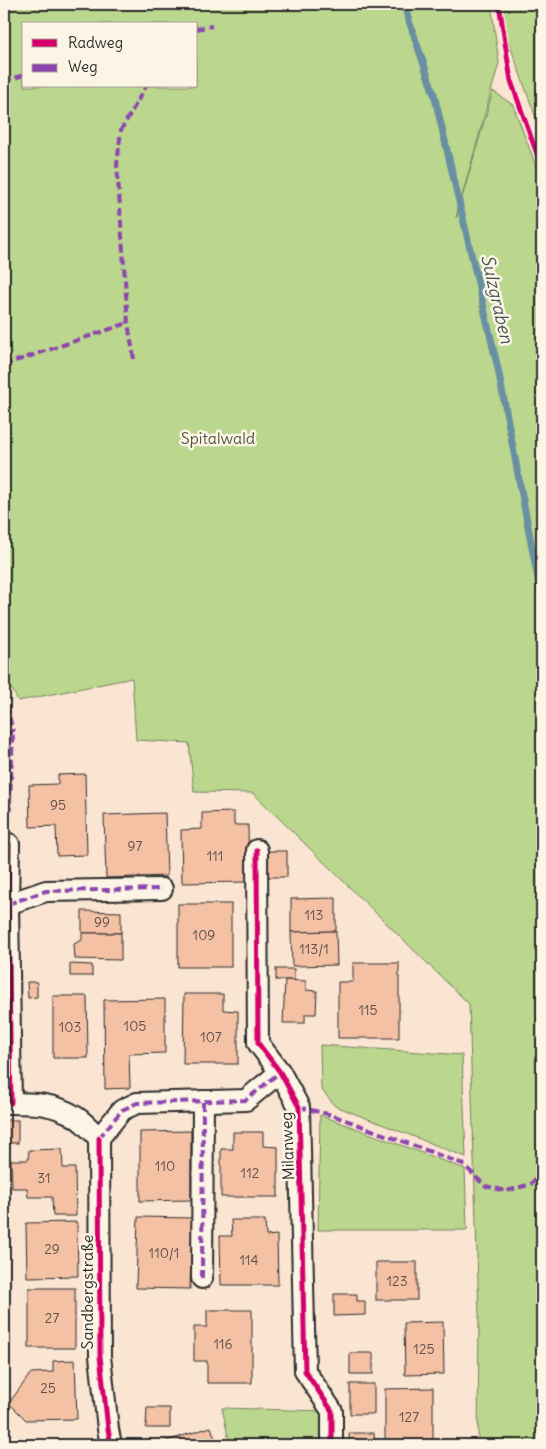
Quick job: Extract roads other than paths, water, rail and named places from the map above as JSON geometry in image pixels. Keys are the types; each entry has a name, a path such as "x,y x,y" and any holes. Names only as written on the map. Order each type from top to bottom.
{"street":[{"path":"8,844 7,1103 32,1103 54,1106 77,1118 99,1138 122,1110 136,1103 246,1100 280,1072"},
{"name":"Milanweg","path":"257,850 258,1043 280,1072 299,1107 305,1372 332,1411 332,1445"},
{"path":"8,904 46,891 162,889"},
{"path":"202,1278 203,1101"},
{"name":"Sandbergstraße","path":"99,1138 100,1356 111,1445"}],"waterway":[{"name":"Sulzgraben","path":"405,9 434,94 498,369 542,600"}],"park label":[{"name":"Spitalwald","path":"218,438"}]}
